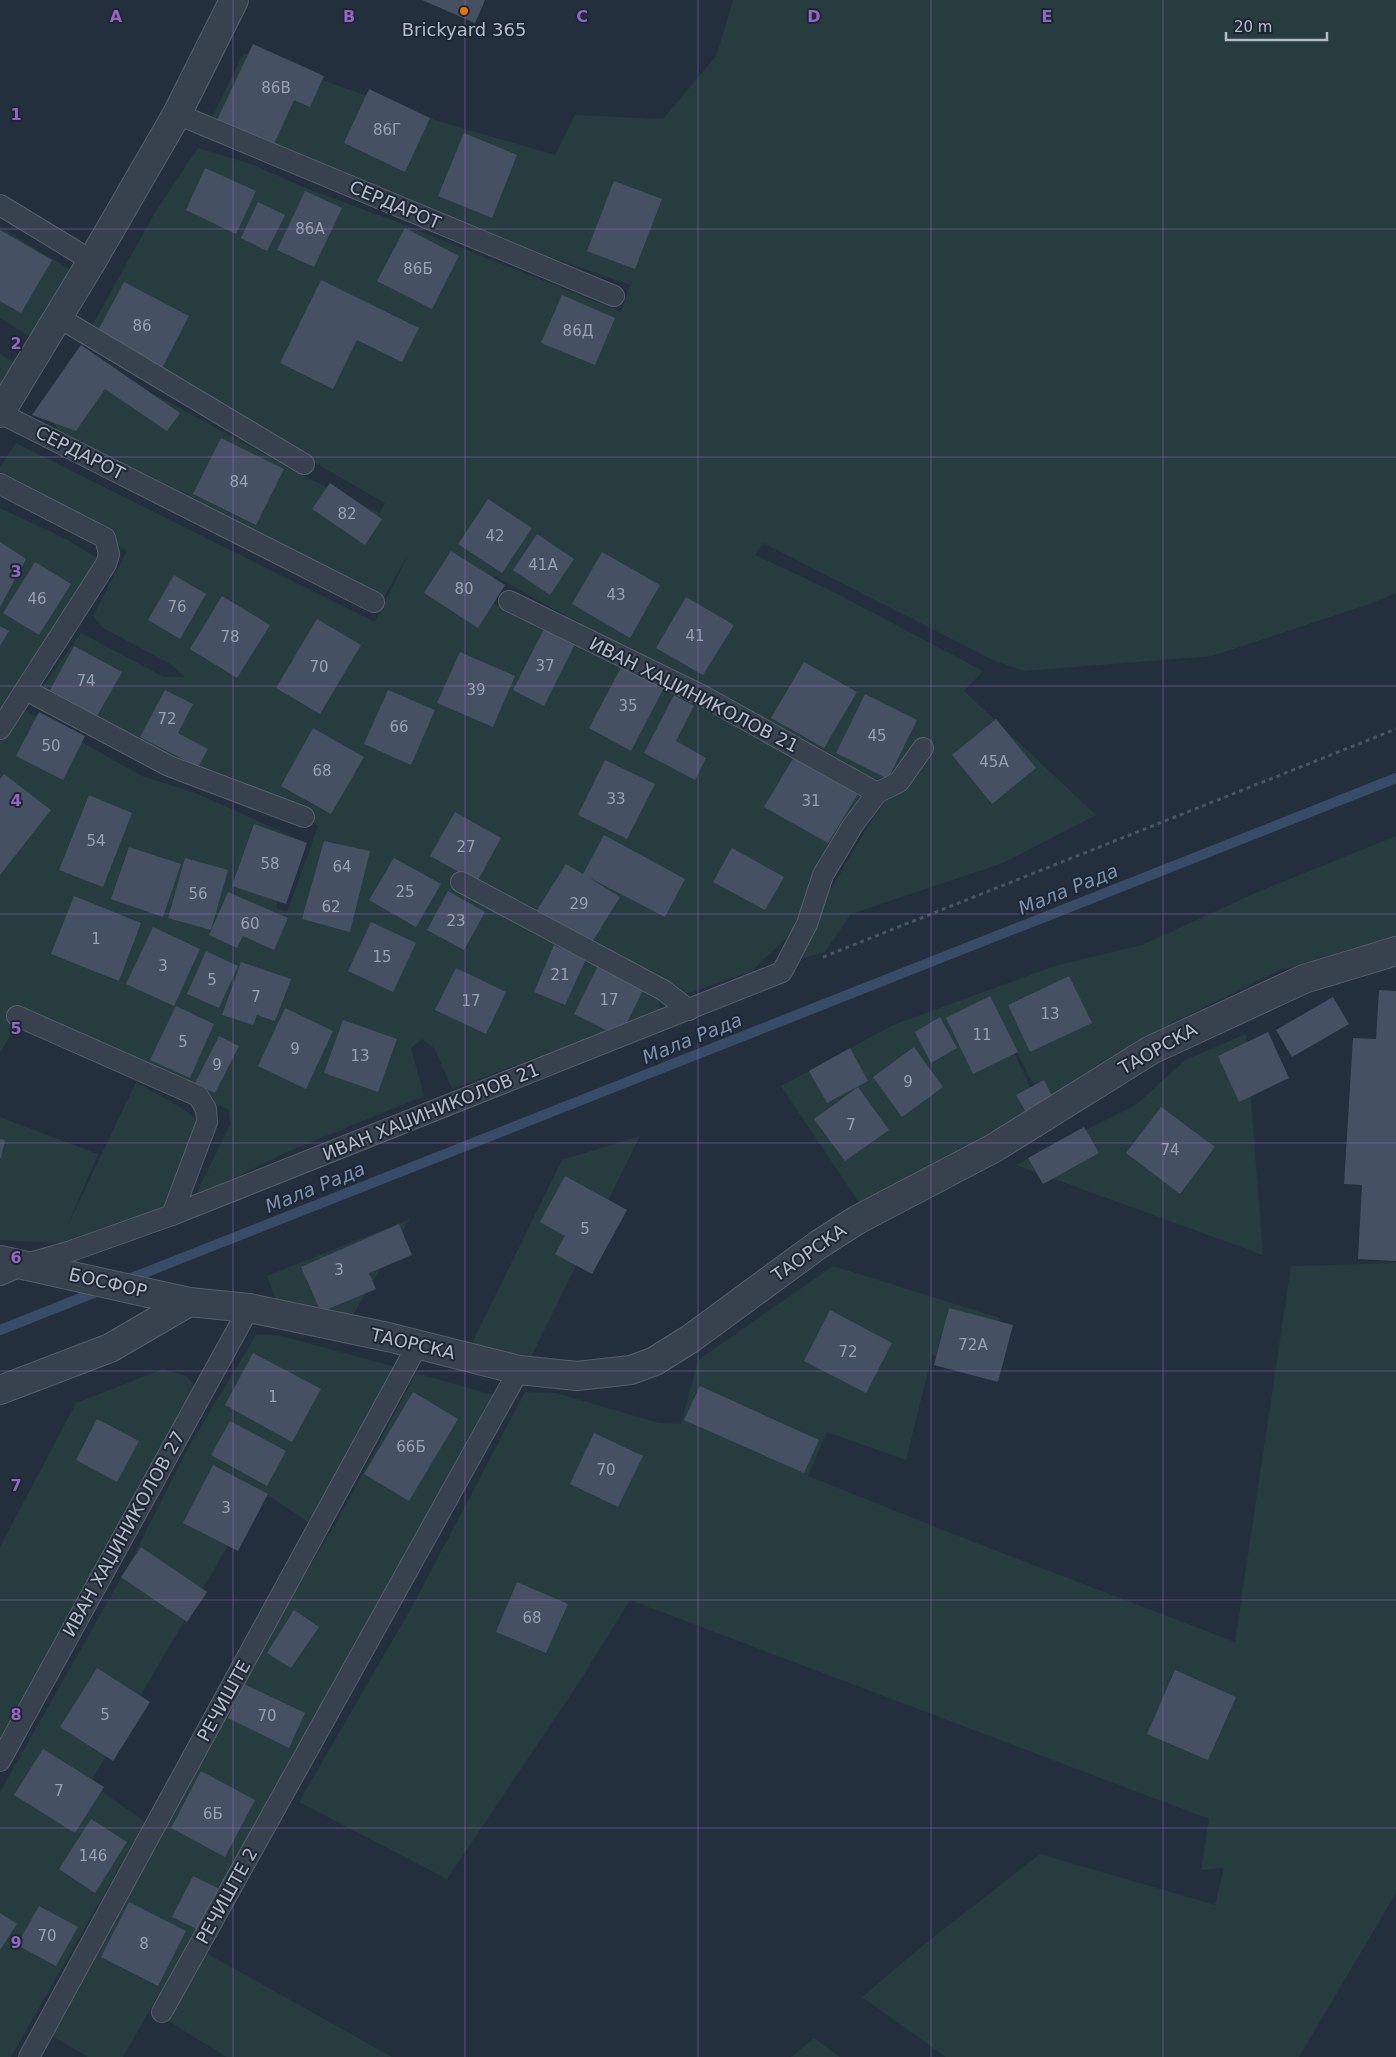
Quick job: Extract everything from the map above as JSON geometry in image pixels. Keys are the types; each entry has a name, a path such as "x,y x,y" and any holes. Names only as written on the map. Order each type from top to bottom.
{"street":[{"name":"СЕРДАРОТ","path":"0,413 92,261 177,114 234,0"},
{"name":"ТАОРСКА","path":"189,1302 248,1308 418,1344 519,1370 577,1376 631,1370 655,1361 690,1339 818,1245 856,1220 994,1148 1151,1050 1304,979 1396,951"},
{"name":"БОСФОР","path":"0,1260 26,1264 189,1302"},
{"path":"0,1390 110,1348 189,1302"}],"lane":[{"name":"СЕРДАРОТ","path":"177,114 614,296"},
{"path":"0,205 92,261"},
{"path":"58,317 304,464"},
{"name":"СЕРДАРОТ","path":"0,413 374,602"},
{"path":"0,484 105,538 109,554 106,564 0,729"},
{"name":"ИВАН ХАЏИНИКОЛОВ 21","path":"509,601 705,697 877,793"},
{"path":"26,690 169,766 304,817"},
{"path":"782,972 807,924 823,875 853,825 877,793 899,782 923,748"},
{"path":"461,882 662,990 690,1010"},
{"name":"ИВАН ХАЏИНИКОЛОВ 21","path":"26,1264 71,1251 172,1215 782,972"},
{"path":"17,1016 198,1096 206,1109 207,1122 172,1215"},
{"path":"0,1275 26,1264"},
{"name":"ИВАН ХАЏИНИКОЛОВ 27","path":"0,1761 248,1308"},
{"name":"РЕЧИШТЕ","path":"29,2057 418,1344"},
{"name":"РЕЧИШТЕ 2","path":"162,2012 519,1370"}],"path":[{"path":"782,972 1396,729"}],"green space":[{"path":"733,0 1396,0 1396,593 1372,603 1212,656 1025,671 995,661 763,543 755,555 828,589 983,671 964,691 1096,815 1003,863 851,914 825,952 788,962 867,828 901,775 889,790 825,751 756,718 627,646 620,646 495,576 485,599 722,718 860,796 812,882 790,935 750,972 683,995 657,997 661,1011 452,1089 435,1049 422,1039 411,1048 424,1096 289,1151 194,1198 230,1125 229,1110 188,1090 16,1025 0,1053 0,508 68,540 97,558 96,573 15,705 142,776 196,793 295,838 276,908 287,912 318,826 258,792 211,780 39,692 81,633 164,677 184,677 172,665 103,628 93,616 127,551 0,484 0,467 16,443 375,622 409,553 380,604 62,443 54,423 38,414 78,353 310,479 380,513 385,503 88,333 157,209 198,148 254,165 298,185 392,220 621,312 630,285 408,207 207,128 243,54 249,54 438,121 555,155 575,115 663,119 716,56"},
{"path":"0,227 70,270 30,337 0,318"},
{"path":"0,354 15,363 0,385"},
{"path":"1396,836 1396,944 1282,969 1178,1020 1112,1062 1046,1108 992,1006 1041,1110 862,1207 781,1086 893,1025 1058,965 1142,945 1253,894"},
{"path":"1246,1034 1263,1255 1016,1165 1136,1105 1185,1060"},
{"path":"136,1082 190,1113 200,1127 166,1207 60,1243 0,1240 0,1117 98,1154 67,1227"},
{"path":"640,1136 528,1363 469,1349 562,1160"},
{"path":"410,1219 350,1320 276,1300 267,1276"},
{"path":"1396,1263 1396,1893 1299,2057 946,2057 862,1997 921,1947 1040,1854 1215,1905 1224,1868 1201,1870 1209,1819 630,1600 580,1681 447,1879 299,1802 413,1605 525,1392 556,1393 659,1423 681,1424 698,1360 833,1266 1000,1318 990,1369 932,1355 906,1460 827,1432 808,1476 953,1534 1235,1642 1291,1266"},
{"path":"256,1335 278,1335 403,1369 314,1526 260,1490 90,1783 145,1822 11,2057 0,2057 0,1792 133,1557 188,1448"},
{"path":"163,1369 186,1376 195,1387 0,1750 0,1547 76,1403"},
{"path":"416,1373 500,1397 268,1808 123,2057 88,2057 52,2036 120,1899 253,1657 336,1524"},
{"path":"206,1953 392,2057 227,2057 163,2018"},
{"path":"814,2038 840,2057 791,2057"}],"building":[{"name":"Brickyard 365","path":"422,0 485,0 475,23"},
{"path":"253,44 324,76 310,107 294,100 273,146 217,120"},
{"path":"369,89 430,118 405,172 344,143"},
{"path":"464,133 517,155 492,218 438,196"},
{"path":"205,168 256,191 236,234 186,210"},
{"path":"614,181 662,199 635,269 587,251"},
{"path":"305,191 342,208 314,267 277,250"},
{"path":"258,202 285,215 267,251 241,238"},
{"path":"405,228 459,256 432,309 377,281"},
{"path":"0,230 52,260 21,313 0,301"},
{"path":"321,280 419,328 402,362 357,340 333,389 280,363"},
{"path":"124,282 189,316 161,370 95,336"},
{"path":"562,295 615,318 595,365 541,343"},
{"path":"81,345 180,413 167,431 105,389 76,431 32,415"},
{"path":"221,438 284,469 256,525 193,494"},
{"path":"330,483 382,519 365,545 312,509"},
{"path":"488,499 532,528 502,573 458,544"},
{"path":"537,534 574,559 550,595 513,570"},
{"path":"0,542 26,559 0,607"},
{"path":"451,551 505,585 478,628 424,593"},
{"path":"602,552 660,585 630,638 572,604"},
{"path":"35,562 71,584 39,635 3,613"},
{"path":"174,575 206,594 180,639 148,620"},
{"path":"222,596 270,625 237,678 190,649"},
{"path":"686,597 734,625 703,675 656,648"},
{"path":"317,619 361,645 320,714 276,688"},
{"path":"0,626 9,631 0,646"},
{"path":"545,627 576,642 544,706 513,690"},
{"path":"74,646 122,672 97,716 50,690"},
{"path":"460,652 515,676 493,727 437,703"},
{"path":"624,662 666,684 631,751 589,728"},
{"path":"804,662 857,692 824,748 771,718"},
{"path":"165,690 193,704 178,733 208,749 198,767 140,737"},
{"path":"388,690 435,710 411,765 364,744"},
{"path":"865,694 917,720 888,779 836,753"},
{"path":"674,695 694,706 676,741 706,758 695,780 644,753"},
{"path":"39,712 85,736 63,780 16,756"},
{"path":"996,719 1036,768 992,804 952,755"},
{"path":"313,728 364,757 331,814 281,786"},
{"path":"794,757 858,794 828,843 764,807"},
{"path":"605,760 655,784 627,839 578,815"},
{"path":"4,774 51,810 0,875 0,779"},
{"path":"89,795 132,813 103,887 59,870"},
{"path":"455,812 501,838 477,882 430,856"},
{"path":"254,824 307,843 286,904 232,886"},
{"path":"604,835 685,879 665,917 588,877 620,897 591,944 537,910 566,864 583,874"},
{"path":"324,841 370,851 350,932 302,919"},
{"path":"129,847 181,864 163,917 111,899"},
{"path":"732,848 784,877 765,910 713,882"},
{"path":"185,858 228,870 211,930 168,918"},
{"path":"394,858 441,884 416,927 369,900"},
{"path":"448,891 485,912 464,950 427,930"},
{"path":"228,892 288,918 274,950 243,936 237,948 209,935"},
{"path":"74,896 141,923 119,981 51,954"},
{"path":"371,922 416,943 393,992 348,971"},
{"path":"153,927 200,949 174,1006 126,984"},
{"path":"554,945 586,959 565,1005 534,992"},
{"path":"206,951 238,966 219,1008 187,994"},
{"path":"241,962 291,979 275,1021 257,1015 253,1025 222,1015"},
{"path":"599,964 645,986 620,1037 574,1014"},
{"path":"456,968 506,992 486,1034 435,1010"},
{"path":"1069,976 1092,1023 1030,1052 1008,1005"},
{"path":"1379,990 1396,991 1396,1261 1358,1259 1362,1185 1344,1184 1353,1038 1376,1039"},
{"path":"990,996 1018,1052 973,1074 946,1018"},
{"path":"1333,997 1349,1024 1292,1057 1276,1030"},
{"path":"176,1006 214,1024 190,1078 150,1060"},
{"path":"285,1008 333,1031 306,1089 258,1066"},
{"path":"940,1017 957,1048 931,1063 915,1032"},
{"path":"343,1020 397,1039 378,1092 324,1073"},
{"path":"1268,1032 1289,1078 1239,1102 1218,1056"},
{"path":"219,1036 239,1046 215,1093 195,1083"},
{"path":"914,1047 943,1087 902,1117 873,1077"},
{"path":"850,1048 868,1081 827,1103 809,1071"},
{"path":"1044,1080 1056,1104 1030,1119 1016,1095"},
{"path":"858,1087 889,1130 845,1161 814,1119"},
{"path":"1161,1107 1215,1147 1180,1194 1126,1153"},
{"path":"1084,1127 1099,1153 1043,1184 1028,1158"},
{"path":"0,1139 5,1140 1,1158 0,1158"},
{"path":"565,1176 627,1210 592,1274 555,1254 565,1236 540,1222"},
{"path":"399,1224 412,1255 369,1273 376,1289 321,1312 301,1267"},
{"path":"949,1308 1013,1325 998,1382 934,1365"},
{"path":"830,1310 892,1343 866,1393 804,1361"},
{"path":"253,1353 321,1389 292,1442 225,1405"},
{"path":"700,1386 819,1440 804,1473 684,1420"},
{"path":"413,1392 458,1419 409,1501 364,1474"},
{"path":"97,1419 139,1441 117,1482 76,1460"},
{"path":"230,1421 286,1451 267,1486 211,1455"},
{"path":"594,1433 643,1456 618,1507 570,1484"},
{"path":"213,1465 268,1494 238,1551 183,1523"},
{"path":"141,1547 207,1592 187,1622 121,1577"},
{"path":"517,1582 568,1604 546,1653 496,1632"},
{"path":"294,1610 319,1627 291,1668 267,1653"},
{"path":"97,1668 150,1702 113,1761 60,1727"},
{"path":"1175,1670 1236,1697 1208,1760 1147,1734"},
{"path":"244,1684 305,1713 289,1748 228,1718"},
{"path":"43,1749 104,1787 75,1833 14,1795"},
{"path":"201,1771 255,1800 225,1857 171,1828"},
{"path":"91,1819 127,1842 95,1893 59,1869"},
{"path":"193,1876 222,1890 201,1931 172,1917"},
{"path":"129,1902 186,1931 158,1986 101,1957"},
{"path":"39,1906 78,1927 56,1966 17,1945"},
{"path":"0,1913 17,1924 0,1950"}],"waterway":[{"name":"Мала Рада","path":"124,1281 1396,778"},
{"name":"Мала Рада","path":"0,1330 101,1290"}],"place":[{"name":"Brickyard 365","path":"464,11"}]}
